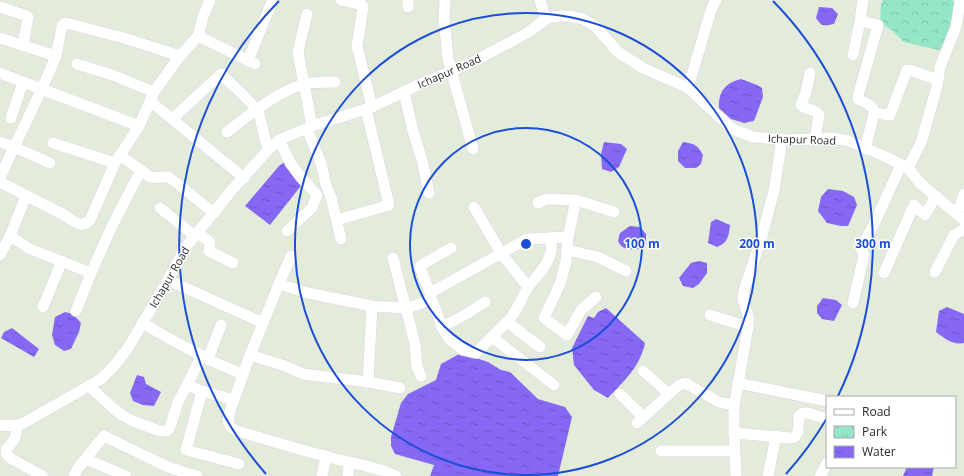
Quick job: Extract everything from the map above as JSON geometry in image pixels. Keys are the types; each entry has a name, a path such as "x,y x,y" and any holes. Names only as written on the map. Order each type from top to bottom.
{"street":[{"path":"0,182 66,216 75,223 81,225 86,224 90,220 117,159 139,126 152,96 180,56 198,36 203,17 210,0"},
{"path":"337,220 389,205 357,47 363,7 362,5 341,0"},
{"path":"445,0 444,18 448,59 473,149"},
{"path":"540,0 546,19"},
{"path":"688,88 711,10 716,0"},
{"path":"852,55 863,0"},
{"path":"853,303 864,255 861,248 904,167 921,143 937,86 940,67 956,27 960,0"},
{"path":"198,36 252,62 271,4"},
{"path":"0,7 28,17 23,46"},
{"path":"307,14 298,52 310,128 326,185 331,197 341,239"},
{"name":"Ichapur Road","path":"0,425 16,426 22,424 101,379 114,366 128,348 185,248 232,190 279,140 369,108 420,84 471,63 527,33 546,19 552,17 569,16 583,19 594,26 618,52 643,68 688,88 731,128 737,131 753,137 782,139 840,139 849,141 884,156 904,167 920,183 960,217"},
{"path":"860,21 878,25 858,96 858,100 873,108 874,113 866,148"},
{"path":"0,178 56,56 62,26 64,24 66,23 124,38 180,56"},
{"path":"0,38 56,56"},
{"path":"77,64 114,76 152,96 172,119 244,178"},
{"path":"874,113 890,115 907,70 938,80"},
{"path":"0,72 139,126"},
{"path":"810,73 806,92 801,105 804,108 817,112 819,115 814,138"},
{"path":"172,119 221,74 242,94 259,114 268,150"},
{"path":"11,118 23,82"},
{"path":"227,132 256,110 285,91 304,84 335,82"},
{"path":"404,92 429,193"},
{"path":"736,476 734,405 748,327 744,290 759,246 774,191 782,139"},
{"path":"279,140 291,164 317,195 312,208 287,231"},
{"path":"0,142 50,163"},
{"path":"53,143 117,159 141,170 155,179 163,176 169,177 214,212"},
{"path":"76,311 112,226 141,170"},
{"path":"960,217 964,194"},
{"path":"0,255 10,236 26,196"},
{"path":"884,273 914,205 925,215 936,196"},
{"path":"538,203 546,199 576,200 614,212"},
{"path":"576,200 568,237 566,262 560,284 544,318 567,335 580,310 596,297"},
{"path":"474,207 501,253 528,287"},
{"path":"160,208 196,234 210,242 208,251 233,263"},
{"path":"936,272 954,235 964,228"},
{"path":"10,236 30,249 91,273"},
{"path":"279,284 308,293 372,306 407,308 431,296 501,253 527,239 568,237"},
{"path":"451,248 423,264 420,267 420,270 442,327 449,339 463,350 476,353 507,322 516,310 528,287 550,256 551,238"},
{"path":"567,250 598,257 626,271"},
{"path":"291,256 243,374 228,420 229,425 231,428 248,434 396,476"},
{"path":"393,258 407,308 415,344 417,367 421,376"},
{"path":"43,307 62,261"},
{"path":"168,280 263,323"},
{"path":"442,327 485,302"},
{"path":"368,382 372,306"},
{"path":"710,315 748,327"},
{"path":"507,322 540,347"},
{"path":"142,324 191,351 243,374"},
{"path":"89,386 122,415 133,421 160,431 167,431 170,427 178,402 205,357 221,325"},
{"path":"492,337 554,385"},
{"path":"250,356 285,366 303,374 368,382 400,388"},
{"path":"643,371 669,394"},
{"path":"620,394 640,420 678,386 685,383 719,402 734,405"},
{"path":"738,383 826,400"},
{"path":"187,385 234,400"},
{"path":"202,391 186,450 239,464"},
{"path":"734,432 795,437 798,432 799,416 803,413 826,419"},
{"path":"16,426 16,437 6,450 6,453 10,458 43,476"},
{"path":"74,476 78,468 104,436 168,467 197,476"},
{"path":"768,476 776,436"},
{"path":"660,451 735,451"},
{"path":"322,476 326,456"},
{"path":"86,459 126,476"},
{"path":"348,476 349,462"},
{"path":"820,476 826,465"}],"green space":[{"path":"883,0 952,0 958,6 943,51 904,42 894,32 880,23 881,4"}],"water":[{"path":"819,7 832,8 838,14 834,24 825,25 820,23 816,18"},
{"path":"741,79 762,88 763,97 754,121 744,123 731,119 719,108 721,93 724,89 731,83"},
{"path":"604,142 621,144 627,149 619,167 611,172 602,169 601,154"},
{"path":"683,142 695,145 703,155 701,164 696,168 685,168 678,161 678,151"},
{"path":"286,161 304,182 270,225 245,206 279,166"},
{"path":"828,189 843,191 854,197 857,205 848,226 827,223 818,211 821,197"},
{"path":"716,219 730,225 726,241 717,247 708,243 711,222"},
{"path":"630,226 640,227 646,234 646,243 639,249 624,248 618,241 620,233"},
{"path":"699,261 707,263 707,273 699,284 693,288 683,286 679,278 691,263"},
{"path":"823,298 836,300 842,305 834,321 822,319 817,313 817,306"},
{"path":"947,307 964,314 964,343 953,342 936,332 939,311"},
{"path":"606,308 645,343 643,352 631,373 608,398 594,390 574,365 572,348 588,316 594,318 598,312"},
{"path":"65,312 73,314 81,323 79,332 71,349 64,351 55,345 52,335 55,317"},
{"path":"12,328 39,349 34,357 1,338 4,332"},
{"path":"461,353 488,362 501,370 510,372 538,399 565,407 572,417 558,476 430,476 434,465 395,454 391,446 391,437 401,403 408,394 436,380 441,364"},
{"path":"137,375 144,377 146,384 161,392 154,406 143,405 133,401 130,393"},
{"path":"907,468 934,468 933,476 903,476"}]}
